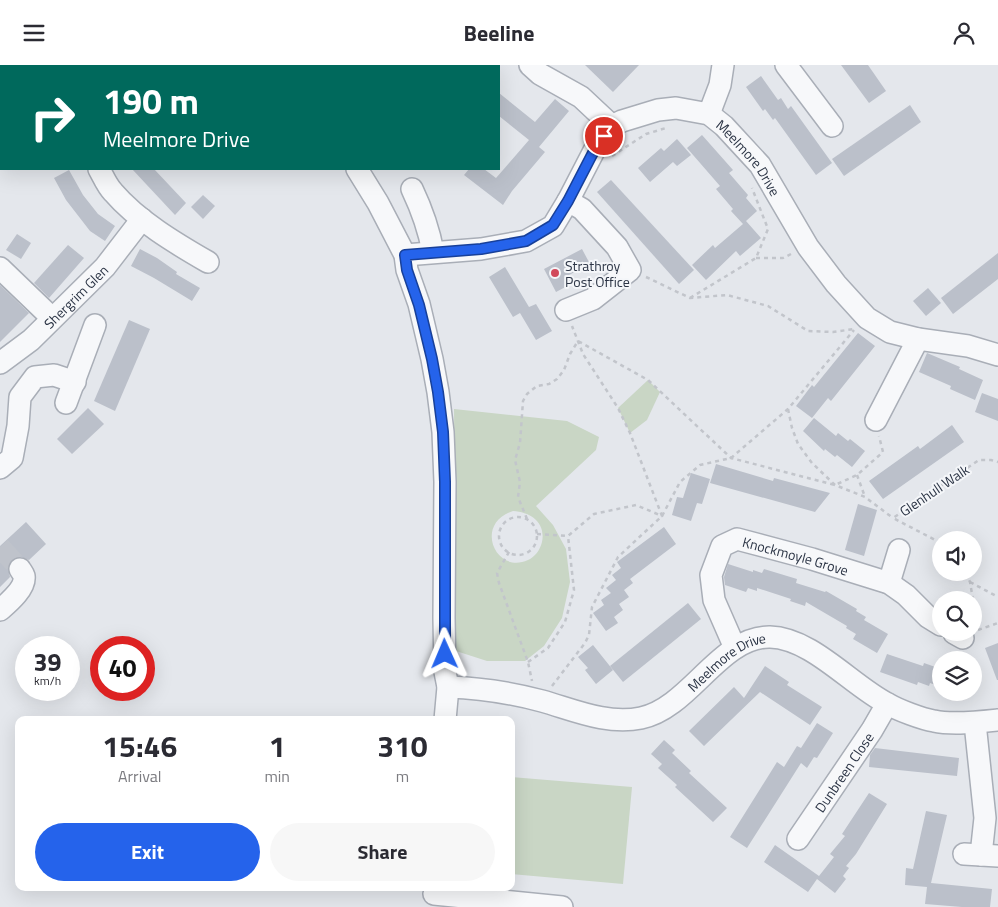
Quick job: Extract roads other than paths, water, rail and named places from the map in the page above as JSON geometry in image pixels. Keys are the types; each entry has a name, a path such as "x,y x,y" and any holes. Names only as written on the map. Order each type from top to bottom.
{"street":[{"path":"530,65 540,74 581,97 612,127"},
{"path":"709,114 720,85 723,65"},
{"path":"786,65 832,126"},
{"name":"Meelmore Drive","path":"405,255 481,249 526,241 553,225 568,201 597,145 612,127 622,121 658,110 676,107 709,114 724,126 760,165 808,247 836,285 867,318 890,332 918,339 968,346 998,355"},
{"path":"99,170 112,191 142,219 185,249 208,262"},
{"path":"358,170 378,203 405,255 407,270 419,305 438,392 443,432 445,482 444,636 448,687 445,716"},
{"path":"412,189 424,217 433,253"},
{"path":"566,310 593,299 630,270 617,247 582,209 568,201"},
{"name":"Shergrim Glen","path":"0,363 32,340 105,267 142,219"},
{"path":"0,268 52,318"},
{"path":"66,403 95,325"},
{"path":"876,420 918,339"},
{"path":"0,468 12,458 18,427 20,397 35,377 54,375 75,381"},
{"name":"Knockmoyle Grove","path":"735,648 714,600 711,575 722,546 737,539 812,559 888,583 906,595 932,619"},
{"path":"888,583 899,550"},
{"path":"0,610 12,600 22,584 24,576 20,569"},
{"name":"Meelmore Drive","path":"448,687 464,687 538,700 567,710 608,719 626,720 642,718 653,715 668,706 735,648 752,640 771,637 788,640 815,653 887,704 934,722 975,723 998,720"},
{"name":"Dunbreen Close","path":"798,839 887,704"},
{"path":"975,723 985,818 981,855"},
{"path":"434,896 562,907"}],"tunnel":[{"path":"0,547 20,569"}],"place":[{"name":"Strathroy Post Office","path":"555,273"}]}
